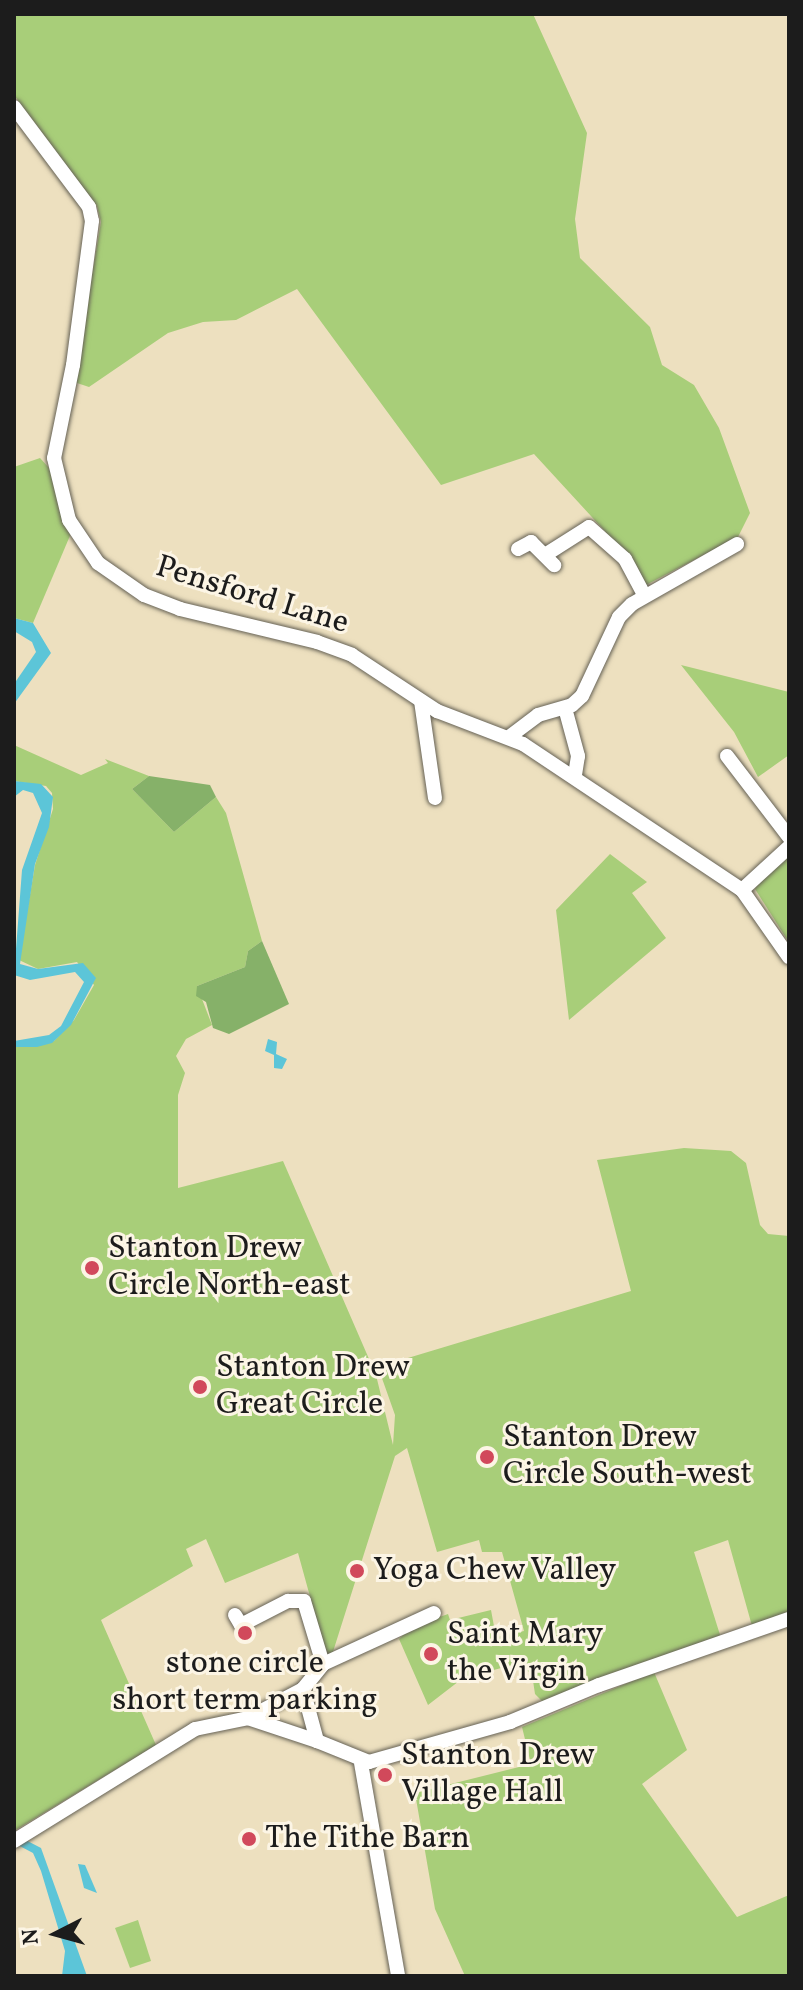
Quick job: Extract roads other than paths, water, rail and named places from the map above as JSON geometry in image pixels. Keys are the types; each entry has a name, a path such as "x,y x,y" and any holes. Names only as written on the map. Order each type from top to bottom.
{"street":[{"name":"Pensford Lane","path":"14,107 81,195 92,221 73,365 54,458 69,520 81,543 119,581 144,595 234,624 317,642 374,666 421,701 509,737 575,776 742,890"},
{"path":"518,549 531,542 550,560 580,529 595,529 631,567 644,594"},
{"path":"509,737 538,715 565,708 592,683 619,617 644,594 737,544"},
{"path":"421,701 435,798"},
{"path":"565,708 578,756 575,776"},
{"path":"726,758 789,837"},
{"path":"789,847 742,890 789,957"},
{"path":"235,1615 241,1625 288,1601 304,1601 318,1635 323,1664"},
{"path":"14,1841 195,1729 248,1718 303,1689 323,1664 434,1613"},
{"path":"248,1718 317,1741 361,1763 510,1722 599,1685 789,1619"},
{"path":"303,1689 317,1741"},
{"path":"361,1763 398,1976"}],"water":[{"path":"14,618 33,623 51,653 14,704 14,684 36,652 32,642 14,631"},
{"path":"14,781 41,784 53,797 49,827 35,864 20,964 38,969 83,963 96,978 71,1025 52,1043 37,1047 14,1047 14,1041 49,1035 61,1026 84,982 75,972 30,980 14,975 22,870 42,813 33,793 23,790 14,797"},
{"path":"268,1039 277,1042 276,1054 287,1059 282,1069 274,1068 274,1055 265,1051"},
{"path":"14,1834 41,1848 87,1976 62,1976 65,1951 41,1871 33,1853 14,1843"},
{"path":"78,1864 85,1865 97,1893 84,1888"}],"place":[{"name":"Stanton Drew Circle North-east","path":"92,1268"},
{"name":"Stanton Drew Great Circle","path":"200,1387"},
{"name":"Stanton Drew Circle South-west","path":"487,1457"},
{"name":"Yoga Chew Valley","path":"357,1571"},
{"name":"stone circle short term parking","path":"245,1633"},
{"name":"Saint Mary the Virgin","path":"431,1654"},
{"name":"Stanton Drew Village Hall","path":"385,1775"},
{"name":"The Tithe Barn","path":"249,1839"}]}
